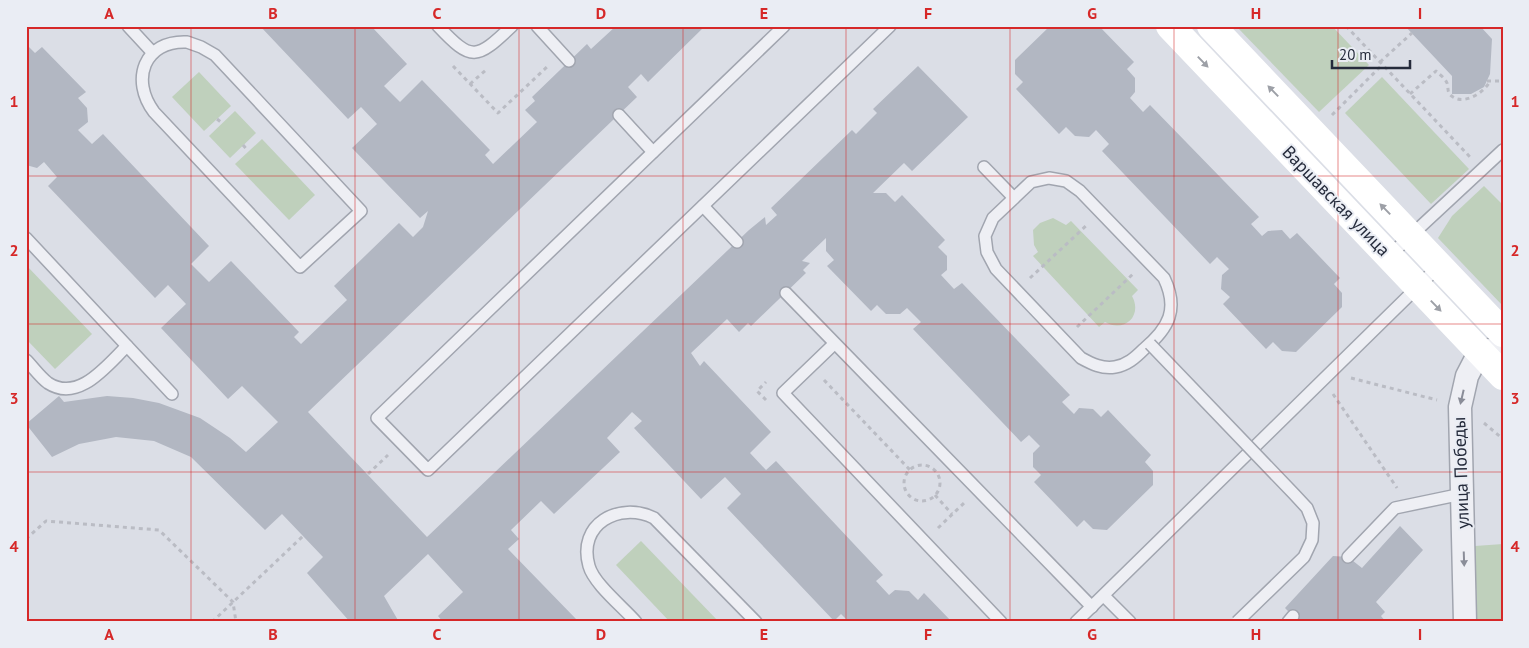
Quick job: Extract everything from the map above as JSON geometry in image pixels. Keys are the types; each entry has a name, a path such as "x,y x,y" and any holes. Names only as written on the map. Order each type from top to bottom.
{"street":[{"name":"Варшавская улица","path":"1170,26 1418,286 1491,350 1503,376"},
{"name":"Варшавская улица","path":"1211,26 1503,333"},
{"name":"улица Победы","path":"1465,622 1460,408 1467,376 1491,350"}],"lane":[{"path":"128,26 153,53"},
{"path":"438,26 458,47 468,53 479,52 490,46 512,26"},
{"path":"537,26 569,61"},
{"path":"784,26 377,418 428,470 890,26"},
{"path":"179,42 195,44 211,52 361,211 300,267 151,109 143,93 141,78 146,61 153,53 162,47 179,42"},
{"path":"619,115 653,152"},
{"path":"1389,256 1503,150"},
{"path":"984,168 1014,198"},
{"path":"1049,178 1066,181 1080,191 1101,211 1164,278 1171,294 1171,311 1166,328 1130,362 1113,367 1096,366 1081,358 996,268 987,252 985,236 993,218 1031,182 1049,178"},
{"path":"703,206 737,242"},
{"path":"26,238 172,394"},
{"path":"1076,622 1439,266"},
{"path":"786,293 1092,608"},
{"path":"834,344 783,393 1001,622"},
{"path":"1150,344 1307,508 1313,523 1312,540 1304,557 1237,622"},
{"path":"26,360 47,382 59,388 72,389 91,380 127,346"},
{"path":"1348,557 1395,508 1462,494"},
{"path":"636,622 593,576 588,565 587,554 593,532 600,522 621,512 644,513 654,518 756,622"},
{"path":"1104,596 1130,622"}],"path":[{"path":"1346,26 1482,171"},
{"path":"1338,121 1331,114 1412,33"},
{"path":"490,66 470,84 498,113 549,66 542,58"},
{"path":"1410,94 1436,71 1447,83 1448,92 1453,98 1463,99 1480,93 1489,81 1503,81"},
{"path":"217,118 222,123"},
{"path":"243,145 248,151"},
{"path":"1017,290 1101,211"},
{"path":"1064,340 1147,261"},
{"path":"811,366 910,470"},
{"path":"1332,371 1368,384 1438,401"},
{"path":"1323,380 1408,504"},
{"path":"1483,421 1503,439"},
{"path":"368,474 401,442"},
{"path":"916,466 932,468 940,481 935,496 928,500 920,500 907,492 904,485 910,470 916,466"},
{"path":"924,540 978,490"},
{"path":"935,496 952,514"},
{"path":"26,539 46,521 159,530 234,602 236,622"},
{"path":"212,622 303,536"}],"green space":[{"path":"1236,26 1332,26 1369,65 1319,112"},
{"path":"199,72 231,106 204,131 172,97"},
{"path":"1382,77 1469,169 1431,204 1345,113"},
{"path":"235,111 256,133 230,158 209,136"},
{"path":"262,139 315,195 289,220 235,164"},
{"path":"1484,186 1503,205 1503,306 1438,238 1452,216"},
{"path":"1053,218 1066,225 1071,221 1138,290 1132,296 1135,310 1130,321 1119,325 1105,322 1099,327 1033,256 1038,252 1034,245 1033,230 1040,223"},
{"path":"26,265 92,334 55,369 26,339"},
{"path":"641,541 719,622 670,622 616,565"},
{"path":"1503,544 1503,622 1477,622 1475,546"}],"building":[{"path":"260,26 371,26 407,64 384,86 400,102 422,80 490,150 485,155 493,164 537,122 525,110 535,101 532,97 587,44 591,49 616,26 705,26 648,82 641,74 628,87 637,97 308,412 427,537 749,230 765,217 766,225 777,215 771,208 852,130 856,134 877,113 873,109 918,66 968,117 912,171 904,163 873,193 886,193 895,202 902,195 945,240 938,247 947,256 947,270 941,275 954,289 962,283 1070,395 1062,402 1074,414 1079,408 1093,409 1101,417 1108,410 1151,455 1145,462 1153,471 1153,485 1107,530 1093,529 1084,520 1077,527 1034,482 1041,475 1033,467 1033,453 1040,446 1029,435 1021,442 913,329 921,322 907,308 900,314 886,314 877,305 871,311 827,266 834,260 826,251 826,238 802,261 810,263 803,270 806,273 751,326 748,323 739,332 727,319 691,353 700,366 704,361 771,432 750,453 766,470 776,461 883,575 876,581 889,595 895,590 909,591 918,600 924,593 952,622 849,622 841,614 834,621 727,508 741,494 725,477 701,499 634,428 642,421 632,412 607,438 620,452 554,514 541,501 511,530 519,539 508,549 576,619 573,622 443,622 438,616 463,592 428,554 384,596 399,622 350,622 307,573 323,557 282,514 265,530 191,457 154,441 116,437 79,444 52,457 26,424 59,396 64,402 107,396 133,398 159,403 200,418 230,438 246,452 278,422 242,386 228,399 161,328 186,304 168,285 155,298 48,186 57,177 44,162 37,168 26,165 26,44 35,53 42,47 86,92 78,98 87,108 88,122 78,130 92,144 103,134 209,246 191,264 209,282 231,261 299,332 294,337 301,344 347,300 334,286 399,223 413,237 423,227 428,211 420,218 352,148 377,124 361,107 348,119"},
{"path":"1050,26 1099,26 1134,62 1127,69 1135,78 1135,92 1130,98 1143,112 1150,105 1259,217 1251,224 1262,236 1268,231 1282,230 1290,239 1297,233 1340,278 1334,284 1342,293 1342,307 1296,352 1282,351 1273,342 1266,349 1223,304 1230,297 1221,289 1222,275 1229,269 1217,257 1210,264 1102,151 1109,144 1096,130 1089,137 1075,136 1066,127 1059,134 1016,89 1023,82 1015,74 1015,60"},
{"path":"1405,26 1480,26 1492,39 1490,74 1484,87 1471,94 1452,94 1452,76"},
{"path":"1400,526 1423,550 1376,602 1385,612 1381,616 1386,622 1299,622 1285,608 1333,556 1348,557 1362,568"}]}
